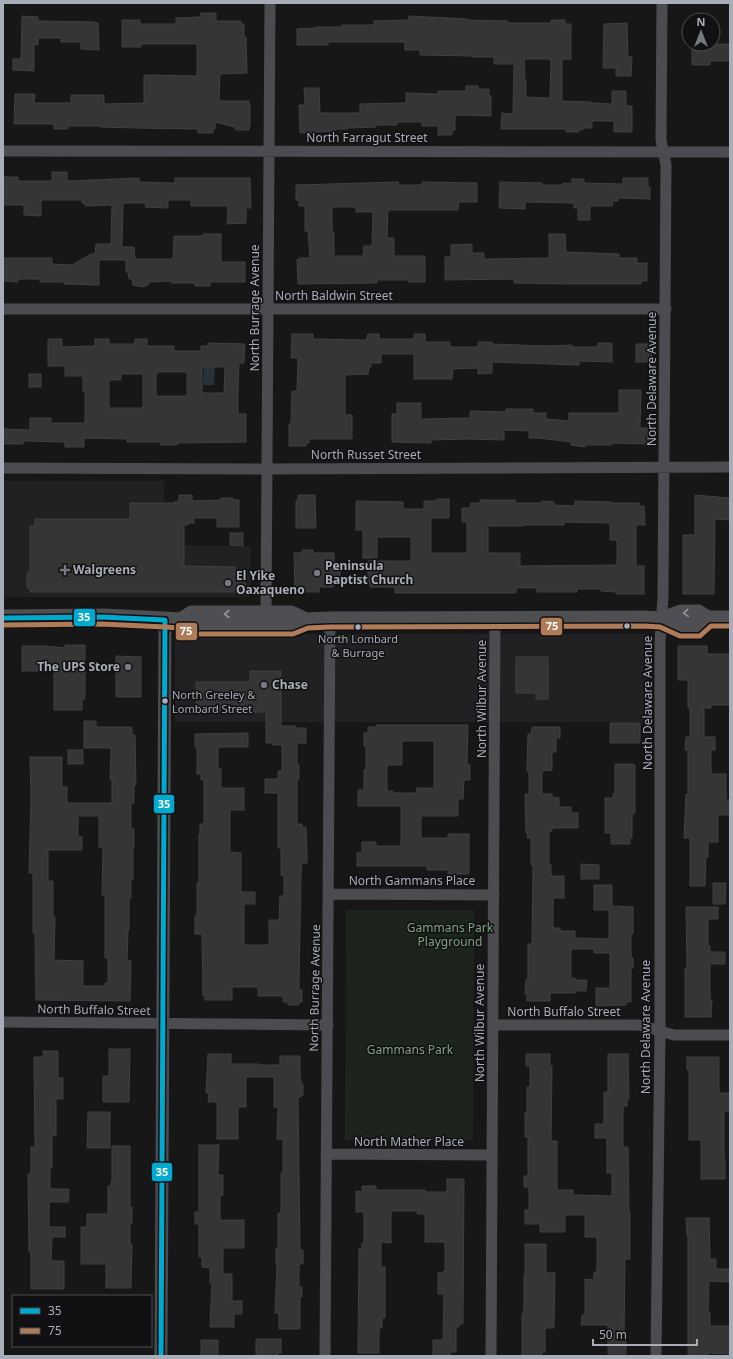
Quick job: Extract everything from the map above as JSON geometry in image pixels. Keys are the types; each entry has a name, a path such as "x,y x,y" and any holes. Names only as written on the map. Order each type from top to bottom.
{"main road":[{"path":"173,620 192,614 291,614 306,620 662,620 681,613 698,613 708,619 730,619"},
{"path":"3,618 102,617 173,620 192,627 292,627 306,620"}],"street":[{"name":"North Burrage Avenue","path":"266,614 270,3"},
{"name":"North Delaware Avenue","path":"656,1356 660,1031 660,642 662,620 665,468 666,309 666,165 661,140 662,3"},
{"name":"North Farragut Street","path":"3,151 730,152"},
{"name":"North Baldwin Street","path":"3,309 666,309"},
{"name":"North Russet Street","path":"3,468 730,468"},
{"name":"North Wilbur Avenue","path":"491,1356 495,619"},
{"path":"161,1356 163,1024 173,620"},
{"name":"North Burrage Avenue","path":"326,1356 330,620"},
{"name":"North Gammans Place","path":"329,894 494,895"},
{"name":"North Buffalo Street","path":"3,1022 328,1025"},
{"name":"North Buffalo Street","path":"493,1025 639,1025 674,1035 730,1035"},
{"name":"North Mather Place","path":"326,1154 492,1155"}],"shaded area":[{"path":"204,364 215,364 214,385 203,385"},
{"path":"3,481 164,481 163,545 251,546 250,597 3,597"},
{"path":"175,634 647,634 647,722 175,722"}],"green space":[{"name":"Gammans Park","path":"346,910 474,910 473,1140 345,1140"}],"building":[{"path":"201,13 216,13 216,21 241,21 241,24 244,24 244,37 246,37 247,73 220,74 219,101 249,101 249,130 236,130 235,127 215,122 215,129 213,129 213,133 198,133 198,129 68,126 68,129 54,129 54,124 14,124 15,94 35,94 34,103 71,103 71,95 104,95 104,104 144,103 144,75 197,76 197,44 141,44 141,47 122,47 122,20 140,20 140,24 176,24 176,18 200,17"},
{"path":"22,16 38,17 38,21 98,23 99,50 81,49 81,42 61,42 61,38 38,38 38,45 34,44 34,71 13,70 13,59 21,59"},
{"path":"409,16 508,21 508,23 551,23 551,20 565,20 565,24 571,24 571,59 562,59 562,101 612,104 612,91 626,91 626,106 632,106 632,132 614,132 614,121 592,121 592,128 583,128 583,130 579,129 579,132 566,132 566,129 501,129 502,113 513,114 514,64 494,64 494,57 420,55 420,50 405,50 405,42 328,42 328,45 297,45 297,29 342,27 342,25 374,25 374,21 409,20","holes":["524,59 551,59 550,98 526,97"]},
{"path":"627,23 628,57 632,57 631,76 616,76 616,68 603,68 604,24"},
{"path":"721,44 730,44 730,61 710,61 710,65 692,65 692,52 721,52"},
{"path":"466,86 478,86 478,89 489,89 489,96 491,96 491,116 455,115 455,130 452,130 452,135 438,135 438,126 422,126 422,122 398,122 397,125 376,125 376,127 347,128 335,129 335,131 300,133 299,105 305,105 304,88 319,88 320,113 360,113 360,104 406,103 406,93 438,94 438,91 466,91"},
{"path":"52,172 67,172 67,181 139,178 139,182 175,183 175,178 250,178 251,208 246,208 246,223 227,224 228,206 191,206 191,200 168,200 168,208 145,207 146,203 123,203 122,247 134,247 135,259 173,259 174,236 203,236 203,234 221,234 221,262 245,262 245,282 210,282 210,286 195,286 195,283 171,283 171,281 149,282 148,285 142,287 133,285 132,279 129,279 128,272 126,272 126,260 99,260 99,285 64,284 64,282 40,282 40,279 18,279 18,282 3,281 3,258 52,258 52,264 72,265 91,254 95,254 96,244 111,244 112,205 85,206 85,203 82,203 82,200 41,200 41,216 24,215 24,205 3,205 4,177 18,177 19,181 52,181"},
{"path":"623,178 648,178 650,199 618,198 618,201 613,201 612,206 590,206 590,220 578,220 578,208 574,208 574,203 525,202 525,209 499,208 500,182 563,185 563,183 572,184 572,179 584,179 584,183 623,184"},
{"path":"399,182 398,185 422,185 422,182 477,183 477,202 459,202 458,210 388,210 387,238 394,238 394,256 424,256 425,282 409,282 409,280 377,280 377,283 298,284 297,260 299,260 299,258 310,258 308,231 305,231 305,206 299,206 299,200 296,200 296,185","holes":["332,207 356,207 356,212 373,212 372,246 364,246 363,256 334,256"]},
{"path":"549,234 565,234 566,252 619,254 619,258 637,258 637,263 647,263 647,281 641,281 641,284 566,284 514,283 514,279 445,280 445,257 451,257 451,245 472,244 472,253 484,253 484,259 549,258"},
{"path":"292,334 313,334 313,339 366,340 368,334 379,334 379,339 414,339 414,334 425,334 425,342 450,342 450,347 478,347 478,342 544,346 572,345 572,347 597,347 598,343 612,343 612,362 579,361 579,365 492,362 492,373 478,374 478,368 453,369 452,379 414,379 414,354 381,354 381,363 371,363 368,374 345,375 345,415 352,415 352,439 309,439 309,443 306,443 306,446 289,446 292,391 297,391 298,358 291,358"},
{"path":"48,339 62,339 62,347 95,346 95,339 109,339 109,344 135,344 135,339 147,339 147,346 174,346 174,351 201,351 201,346 208,346 208,343 245,344 244,363 239,363 238,414 246,414 246,442 177,443 177,445 161,445 161,442 127,442 127,439 84,438 84,447 65,447 65,442 23,441 23,444 3,444 3,429 30,430 30,418 51,418 51,423 85,423 85,391 83,391 83,376 65,376 65,366 48,366","holes":["202,367 225,367 224,393 202,393","157,372 187,372 187,396 156,396","121,374 143,374 143,408 109,408 109,380 121,380"]},
{"path":"636,344 652,344 651,362 636,362"},
{"path":"29,374 41,374 41,387 29,387"},
{"path":"619,390 641,390 640,428 648,428 648,444 611,443 611,445 585,445 585,447 571,445 571,442 529,438 529,431 504,430 504,440 431,440 431,443 392,442 392,414 397,414 397,403 421,403 421,419 470,418 470,411 506,412 506,409 533,409 533,413 546,413 546,419 569,421 569,413 619,413"},
{"name":"Walgreens","path":"179,495 192,495 192,501 221,500 221,498 233,498 233,500 239,500 239,527 217,527 217,518 194,518 194,523 184,525 184,566 235,567 235,576 245,576 245,592 30,592 30,588 27,588 27,572 30,572 30,526 35,526 35,519 130,519 130,503 175,503 175,501 179,502"},
{"path":"298,495 315,495 316,528 296,528 296,501 298,501"},
{"path":"695,495 730,498 730,520 715,519 714,594 683,594 683,535 695,535"},
{"path":"437,499 449,499 449,518 431,518 431,553 467,553 467,522 462,522 462,508 470,508 471,503 480,503 480,500 515,500 515,503 542,503 542,501 554,502 554,505 575,506 575,501 639,503 639,506 644,506 645,525 636,525 636,566 644,566 644,594 616,594 616,592 601,591 601,589 577,589 577,592 537,592 537,588 516,588 516,593 395,593 395,587 370,587 370,583 368,583 368,561 411,561 411,537 377,537 377,558 363,558 363,530 356,530 356,501 403,502 403,509 424,509 424,501 437,501","holes":["564,522 610,523 610,540 617,540 617,565 520,566 520,553 488,553 488,526 564,525"]},
{"path":"230,533 243,533 243,546 230,545"},
{"name":"Peninsula Baptist Church","path":"302,550 313,550 313,553 334,553 334,568 340,568 340,578 333,578 333,587 319,587 319,592 295,592 294,553 302,553"},
{"path":"65,645 85,645 85,699 82,699 82,710 54,710 54,671 22,671 22,646 65,648"},
{"path":"678,646 707,646 707,654 730,654 730,705 711,705 711,708 704,708 704,737 715,737 715,750 711,750 711,774 726,774 726,800 730,800 730,815 718,815 718,842 708,842 705,886 690,886 690,838 684,838 686,794 688,794 688,750 685,750 686,737 690,737 690,708 688,708 688,680 678,680"},
{"name":"The UPS Store","path":"116,656 141,657 141,697 116,697"},
{"path":"516,657 548,657 548,699 536,699 536,693 516,693"},
{"path":"250,671 281,671 281,726 306,728 306,743 297,743 297,765 299,765 299,779 297,779 297,824 302,824 302,827 306,827 307,852 307,863 302,863 301,875 299,990 302,990 302,1002 299,1002 299,1005 288,1005 288,1002 283,1002 283,996 258,996 258,987 232,987 232,1000 205,1000 205,996 203,996 202,934 195,934 195,916 197,916 197,883 199,883 199,834 200,824 204,824 204,780 201,780 201,774 197,774 197,747 195,747 195,734 248,733 248,747 218,747 218,769 221,769 221,788 244,788 244,810 230,810 230,852 241,853 241,892 255,892 255,904 244,904 244,945 269,945 269,920 279,920 280,896 284,896 284,875 281,875 281,848 278,848 278,793 265,793 265,779 278,779 278,771 282,771 282,745 266,743 266,712 196,711 196,682 250,682"},
{"path":"84,721 96,721 96,727 132,727 132,735 135,735 136,785 134,785 134,803 131,803 131,829 134,829 133,879 131,879 131,898 129,898 127,961 131,961 130,1001 36,1000 35,933 33,933 33,873 29,873 31,799 30,757 62,757 62,787 67,787 67,803 112,803 112,780 110,780 111,748 84,748","holes":["78,816 99,816 99,847 103,847 102,895 105,895 105,958 108,958 108,983 105,983 105,986 83,986 83,961 54,960 55,917 53,917 53,881 48,881 48,850 82,850 82,837 78,837"]},
{"path":"610,723 640,723 640,743 610,743"},
{"path":"376,725 468,725 467,765 470,765 470,780 464,780 463,799 458,799 458,816 421,816 421,838 448,838 448,834 469,834 469,874 448,874 448,870 427,870 427,866 357,866 357,853 362,853 362,842 376,842 376,846 401,846 401,806 358,806 358,790 364,790 364,770 366,770 366,746 364,746 364,733 368,733 368,727 376,727","holes":["402,741 434,741 434,788 417,788 416,793 393,793 393,791 387,791 387,765 402,765"]},
{"path":"532,727 560,727 560,738 556,738 556,752 552,752 552,770 542,771 542,794 552,794 552,797 559,798 559,807 571,807 571,813 578,813 578,828 552,828 552,831 549,831 549,865 551,865 551,876 564,876 564,898 553,898 553,928 560,928 560,931 575,931 575,938 609,939 609,910 594,910 594,885 612,885 612,906 633,907 633,934 631,934 631,958 633,958 633,968 631,968 631,1002 626,1002 626,1005 596,1006 596,988 610,988 610,953 594,953 594,949 571,949 571,978 575,978 575,980 587,980 586,991 575,991 575,993 550,993 550,1001 527,1001 527,994 525,994 526,980 528,979 528,944 532,944 533,865 531,865 531,838 527,838 528,833 526,833 525,794 529,794 529,771 527,771 528,734 531,734"},
{"path":"68,750 83,750 83,764 68,764"},
{"path":"615,764 635,765 635,813 632,815 632,838 630,838 630,844 611,844 611,833 605,833 605,798 613,798 613,794 615,794"},
{"path":"581,864 599,865 599,879 581,879"},
{"path":"713,883 726,883 725,904 713,904"},
{"path":"686,907 718,907 718,919 708,919 708,946 710,946 710,952 725,952 725,964 710,964 710,1000 712,1000 711,1017 685,1017 685,968 687,968"},
{"path":"109,1049 130,1049 129,1102 103,1102 103,1076 109,1076"},
{"path":"43,1051 58,1051 58,1078 63,1078 63,1099 56,1099 56,1136 52,1135 52,1168 50,1168 50,1189 69,1189 68,1202 49,1202 49,1227 65,1227 65,1237 52,1237 51,1261 64,1261 64,1289 31,1289 28,1174 31,1174 31,1147 35,1147 34,1057 43,1057"},
{"path":"208,1054 231,1054 231,1064 259,1065 280,1065 280,1056 300,1056 300,1079 301,1084 303,1084 303,1095 298,1097 300,1250 303,1250 303,1264 299,1264 299,1287 302,1287 302,1297 300,1297 300,1329 279,1329 279,1313 275,1313 277,1265 276,1248 278,1248 278,1213 281,1214 283,1139 277,1139 278,1107 274,1107 274,1077 246,1077 246,1107 238,1107 238,1139 217,1139 217,1102 208,1102 209,1093 206,1093"},
{"path":"526,1054 550,1054 550,1066 552,1066 551,1141 557,1141 557,1190 573,1190 573,1195 612,1196 612,1173 607,1173 607,1138 595,1138 595,1124 604,1124 604,1092 608,1092 608,1054 628,1054 629,1099 627,1099 627,1106 623,1106 623,1147 628,1147 630,1213 630,1259 625,1259 624,1337 626,1337 626,1354 608,1354 608,1325 581,1325 582,1315 585,1315 585,1279 594,1280 594,1272 597,1272 597,1237 585,1237 585,1215 565,1215 565,1232 540,1232 540,1224 525,1224 525,1210 529,1210 529,1187 524,1187 524,1176 528,1176 528,1137 525,1137 525,1113 527,1113 527,1087 530,1087 530,1066 526,1066"},
{"path":"687,1057 719,1057 719,1093 730,1093 730,1111 724,1111 725,1179 701,1179 701,1140 689,1140 689,1070 687,1070"},
{"path":"88,1112 110,1112 110,1148 87,1148"},
{"path":"199,1145 219,1145 218,1175 223,1175 223,1195 220,1195 220,1220 244,1220 244,1248 223,1248 223,1274 232,1274 232,1301 242,1301 242,1314 234,1314 234,1327 210,1327 212,1283 210,1283 210,1268 202,1267 202,1257 199,1257 199,1224 195,1224 195,1212 199,1212"},
{"path":"112,1146 130,1146 130,1207 132,1207 132,1223 130,1223 130,1245 132,1245 131,1288 106,1288 106,1264 81,1264 81,1227 87,1227 87,1214 108,1214 108,1186 111,1186 112,1179"},
{"path":"447,1179 464,1179 463,1324 459,1324 459,1327 456,1327 456,1352 450,1352 450,1356 433,1356 433,1340 443,1340 444,1294 438,1294 438,1273 443,1273 443,1271 445,1271 445,1242 425,1242 425,1214 417,1214 418,1211 391,1211 391,1243 381,1242 381,1267 385,1267 385,1318 382,1318 382,1328 379,1328 379,1353 358,1353 359,1249 362,1248 362,1243 364,1243 364,1212 356,1212 356,1191 362,1192 362,1186 376,1186 376,1190 425,1190 425,1192 447,1192"},
{"path":"686,1218 709,1218 710,1259 716,1259 716,1269 729,1269 729,1282 709,1281 708,1312 710,1312 710,1326 730,1326 730,1354 708,1353 708,1356 688,1356 688,1235"},
{"path":"525,1244 546,1244 546,1273 555,1273 554,1328 545,1328 545,1352 542,1352 542,1356 522,1356"},
{"path":"256,1339 281,1339 281,1353 278,1353 278,1356 256,1356"},
{"path":"201,1340 218,1340 218,1356 201,1356"}],"transit line":[{"name":"35","path":"3,618 102,617 165,620"},
{"name":"35","path":"161,1356 165,620"},
{"name":"75","path":"3,625 102,624 179,628 192,634 293,634 308,628 330,627 644,626 660,627 680,636 700,636 711,626 730,626"}],"place":[{"name":"Walgreens","path":"65,570"},
{"name":"Peninsula Baptist Church","path":"317,573"},
{"name":"El Yike Oaxaqueno","path":"228,583"},
{"name":"North Lombard & Burrage","path":"358,627"},
{"name":"The UPS Store","path":"128,667"},
{"name":"Chase","path":"264,685"},
{"name":"North Greeley & Lombard Street","path":"165,701"}],"park label":[{"name":"Gammans Park Playground","path":"450,935"}]}
